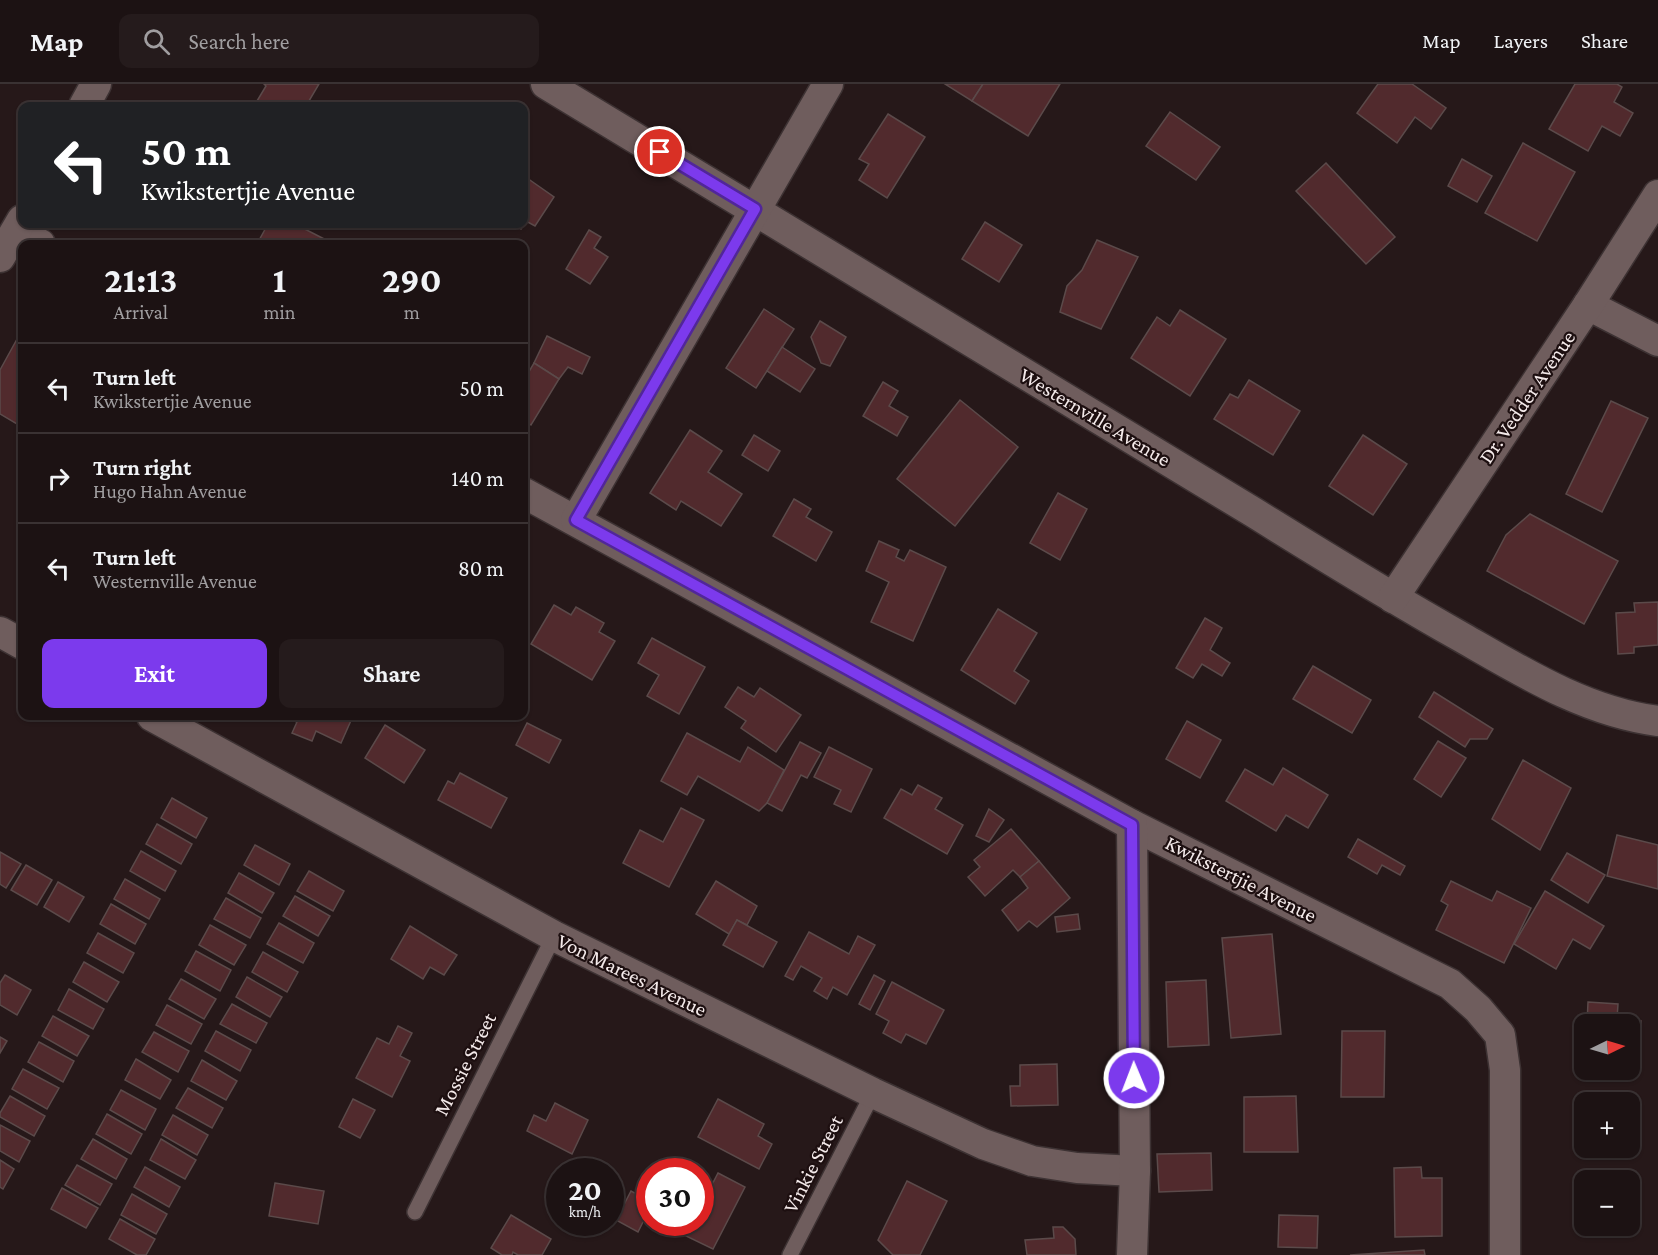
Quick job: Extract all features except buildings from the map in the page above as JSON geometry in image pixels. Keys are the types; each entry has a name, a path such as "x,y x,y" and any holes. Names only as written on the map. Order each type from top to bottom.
{"street":[{"path":"86,102 96,84"},
{"name":"Westernville Avenue","path":"546,84 1393,598 1549,686 1630,716 1658,721"},
{"path":"576,520 828,84"},
{"name":"Dr. Vedder Avenue","path":"1393,598 1588,305 1658,195"},
{"path":"0,257 26,232"},
{"path":"1588,305 1658,341"},
{"name":"Kwikstertjie Avenue","path":"528,495 1132,825 1450,984 1478,1009 1500,1035 1504,1070 1505,1255"},
{"path":"0,632 18,642"},
{"name":"Von Marees Avenue","path":"159,720 554,936 873,1093 983,1144 1032,1161 1077,1168 1135,1171"},
{"path":"1132,825 1135,1171 1132,1255"}],"lane":[{"name":"Mossie Street","path":"414,1212 554,936"},
{"name":"Vinkie Street","path":"790,1255 873,1093"}],"route":[{"path":"660,152 755,209 576,520 1132,825 1134,1078"}]}
